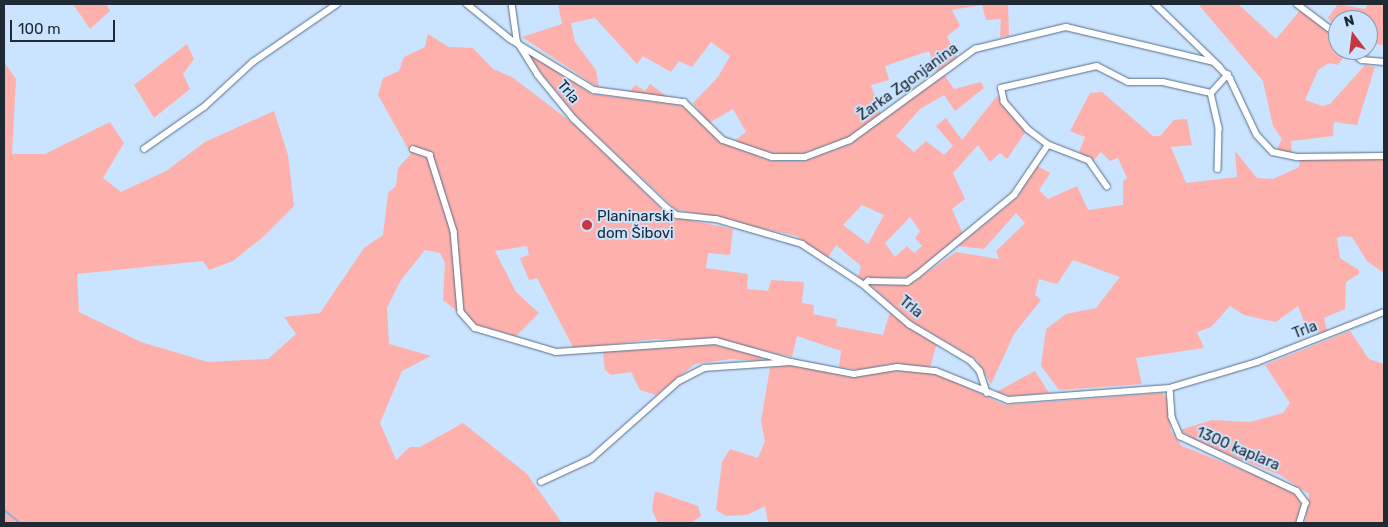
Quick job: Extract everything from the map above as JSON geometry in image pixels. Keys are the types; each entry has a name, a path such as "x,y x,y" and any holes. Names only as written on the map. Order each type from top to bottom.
{"street":[{"path":"144,149 204,107 253,62 337,4"},
{"name":"Žarka Zgonjanina","path":"467,4 518,41 594,90 684,102 723,140 777,158 805,157 850,140 968,52 1037,32 1091,30 1205,59 1220,67 1228,74 1257,135 1273,152 1297,157 1384,156"},
{"name":"Trla","path":"512,4 518,41 574,119 671,212 793,239 864,285 909,324 971,361 980,371 987,393 1008,400 1170,388 1257,362 1384,312"},
{"path":"1155,4 1220,67"},
{"path":"1297,4 1328,27"},
{"path":"1362,60 1384,62"},
{"path":"1106,187 1089,161 1048,145 1007,108 1001,88 1097,66 1128,82 1163,82 1211,93"},
{"path":"1211,93 1228,74"},
{"path":"1211,93 1219,128 1218,169"},
{"path":"864,285 872,281 906,282 924,270 1014,195 1048,145"},
{"path":"413,149 430,155 454,230 461,312 475,328 556,352 716,341 791,362 854,374 897,367 936,371 987,393"},
{"path":"541,482 591,459 696,370 718,365 791,362"},
{"name":"1300 kaplara","path":"1170,388 1172,418 1180,436 1297,491 1306,503 1300,523"}],"shaded area":[{"path":"73,4 106,4 110,11 90,29"},
{"path":"558,4 1008,4 1009,36 1000,37 1001,19 986,20 982,5 952,10 960,26 947,36 957,57 937,72 929,51 885,66 889,80 871,85 881,114 850,137 804,153 781,155 732,143 746,132 733,109 709,123 693,103 718,77 730,56 711,42 692,67 679,61 671,72 643,56 637,64 595,18 571,23 575,42 596,70 599,88 522,37 562,24"},
{"path":"1198,4 1238,4 1276,39 1301,9 1328,29 1328,60 1342,60 1338,65 1329,63 1318,70 1305,100 1322,106 1330,104 1365,65 1375,67 1357,125 1334,122 1333,136 1291,141 1292,154 1277,149 1282,139 1273,126 1263,81"},
{"path":"1338,4 1365,9 1368,4 1384,4 1384,45 1378,44 1378,10 1334,10"},
{"path":"428,34 449,47 473,48 493,69 512,77 575,125 669,216 733,229 730,255 708,253 706,268 748,274 747,289 768,291 771,280 804,282 802,303 814,305 813,314 837,319 836,326 883,335 890,312 937,343 930,368 890,364 860,370 839,367 841,351 797,336 792,357 716,339 654,339 574,349 537,278 529,280 520,258 529,255 527,246 495,251 516,292 539,313 516,336 473,324 443,300 445,263 440,253 425,250 401,280 387,308 389,344 431,356 402,371 380,423 396,460 410,447 420,447 463,423 527,474 562,523 4,523 4,62 16,79 12,154 45,154 110,122 124,143 103,178 121,192 166,171 205,142 274,111 288,155 294,206 263,237 233,261 209,270 203,261 77,274 79,312 141,342 208,362 268,359 296,334 284,317 320,313 364,248 383,235 388,193 396,186 398,168 411,154 378,95 383,78 399,71 404,57 425,47"},
{"path":"187,44 194,59 183,74 190,89 154,118 134,85"},
{"path":"530,52 591,94 686,106 718,140 771,161 804,161 850,144 943,73 954,89 981,82 984,88 955,111 944,95 920,109 896,136 914,152 926,141 944,155 953,146 936,126 946,118 962,140 997,96 1026,131 1007,159 1000,153 990,162 978,145 953,173 965,199 952,209 963,234 945,251 908,277 863,280 858,277 861,266 836,245 827,259 797,236 675,209 577,117 527,55","holes":["862,205 884,215 868,244 843,225","910,217 920,231 915,238 922,246 914,253 907,246 895,257 885,243"]},
{"path":"650,84 669,98 628,94 635,85 645,91"},
{"path":"1102,92 1153,136 1160,136 1174,120 1187,119 1192,145 1171,147 1186,183 1237,177 1235,151 1257,178 1273,179 1299,167 1300,160 1384,160 1384,269 1382,272 1367,261 1352,237 1342,236 1337,238 1340,258 1359,270 1359,274 1346,282 1345,309 1324,318 1327,331 1318,333 1306,327 1298,306 1276,322 1244,315 1230,306 1211,327 1197,332 1204,348 1136,358 1142,384 1059,390 1041,366 1046,329 1066,314 1096,308 1120,277 1073,260 1057,284 1039,279 1035,295 1041,300 1014,334 991,384 977,360 911,321 869,284 909,285 956,252 999,259 996,251 1025,223 1016,213 984,249 958,246 1018,197 1036,165 1050,173 1039,190 1048,199 1077,186 1088,210 1123,205 1123,181 1127,178 1118,158 1110,161 1101,152 1093,161 1079,152 1085,137 1070,131 1090,93"},
{"path":"1350,331 1369,359 1384,364 1384,523 1305,523 1309,494 1280,475 1201,444 1180,430 1212,420 1250,422 1283,413 1290,403 1265,365"},
{"path":"711,344 762,357 761,361 731,359 695,364 656,395 640,390 631,372 611,375 605,370 603,352"},
{"path":"794,364 847,377 890,371 934,372 1005,405 1162,393 1167,398 1171,431 1182,446 1283,486 1298,495 1302,508 1297,523 768,523 765,506 747,515 726,516 716,510 722,462 730,449 758,458 765,441 761,421 770,368"},
{"path":"1035,371 1049,393 1011,396 996,392"},
{"path":"655,491 698,506 701,516 691,523 658,523 652,510"}],"waterway":[{"path":"4,510 20,523"}],"place":[{"name":"Planinarski dom Šibovi","path":"587,225"}]}
